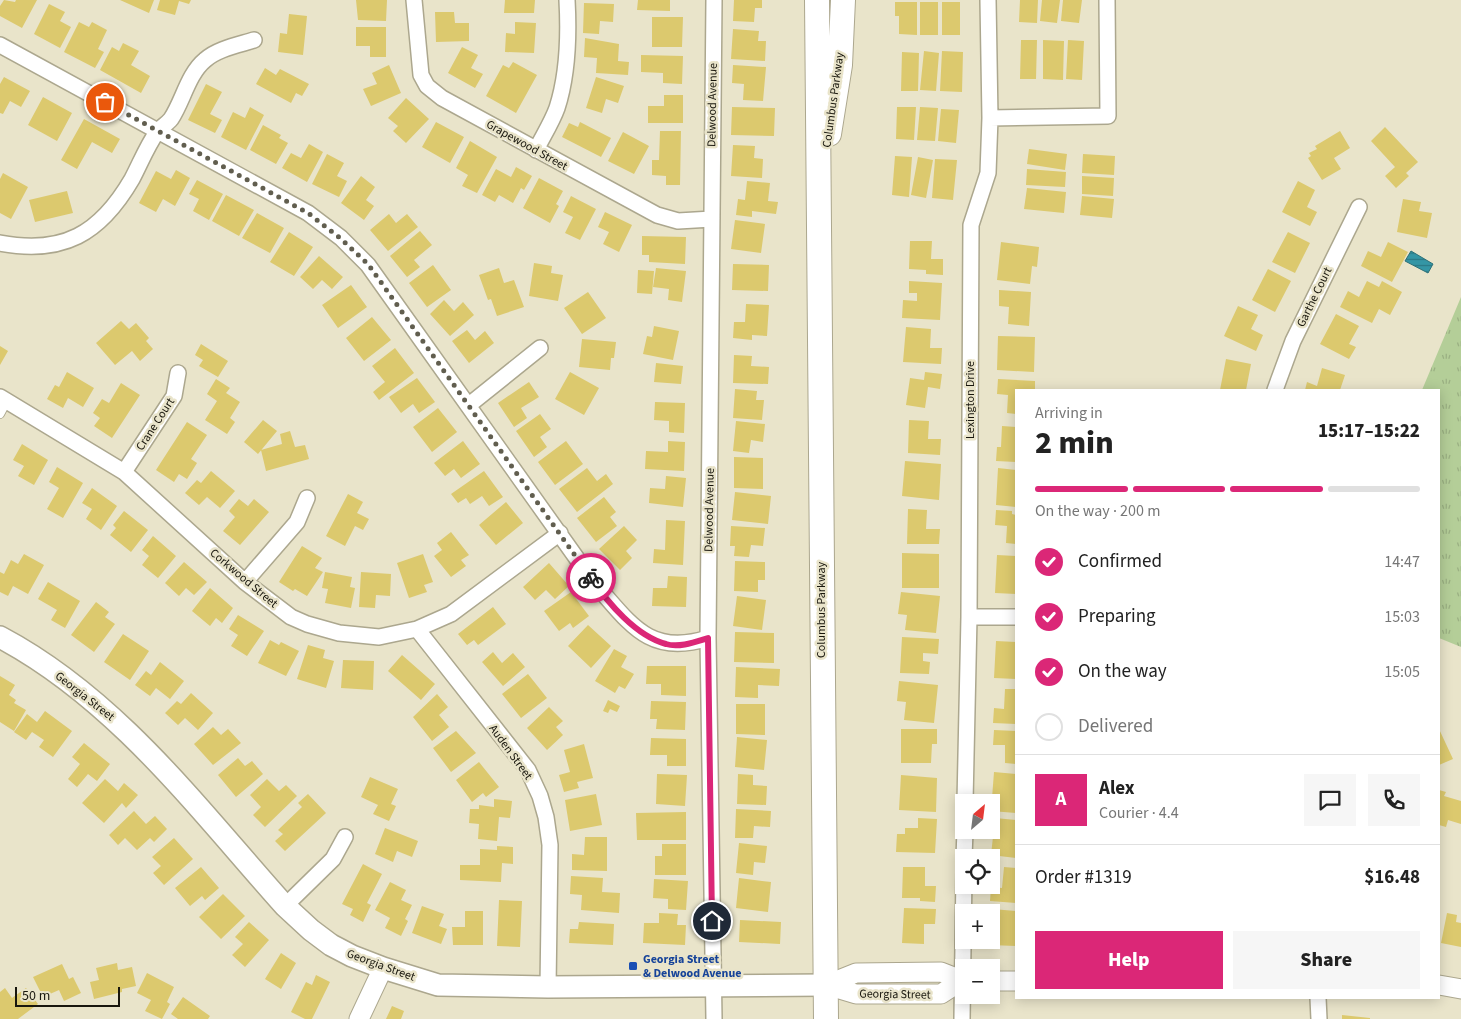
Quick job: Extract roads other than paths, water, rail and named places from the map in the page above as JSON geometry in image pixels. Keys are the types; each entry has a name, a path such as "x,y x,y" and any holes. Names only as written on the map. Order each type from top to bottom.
{"main road":[{"name":"Columbus Parkway","path":"816,0 826,1019"},
{"name":"Columbus Parkway","path":"818,200 840,65 843,0"},
{"name":"Georgia Street","path":"0,637 46,665 116,719 285,906 332,945 383,968 438,984 548,987 713,984 826,985"}],"street":[{"name":"Grapewood Street","path":"414,0 421,75 427,86 442,98 657,215 678,221 712,218"},
{"path":"536,150 556,110 565,78 568,21 567,0"},
{"name":"Delwood Avenue","path":"714,0 708,638 714,1019"},
{"name":"Lexington Drive","path":"965,794 969,617 970,225 988,173 990,118 988,0"},
{"path":"990,118 1108,116 1108,0"},
{"path":"0,242 21,247 46,246 65,242 89,231 122,194 158,131 170,121 199,66 211,55 254,40"},
{"path":"0,45 308,213 340,238 368,264 595,584 638,631 667,645 689,644 708,638"},
{"name":"Garthe Court","path":"1275,389 1293,341 1359,207"},
{"path":"469,405 540,348"},
{"name":"Crane Court","path":"124,472 174,396 178,373"},
{"name":"Corkwood Street","path":"2,404 124,472 245,582 291,617 307,624 339,633 379,637 417,629 451,614 560,533"},
{"path":"245,582 297,522 308,498"},
{"path":"969,617 1015,617"},
{"name":"Auden Street","path":"417,629 528,770 540,796 546,817 550,845 548,987"},
{"path":"285,906 333,859 345,837"},
{"path":"963,959 964,894"},
{"path":"359,1019 383,968"},
{"name":"Georgia Street","path":"826,985 856,973 941,972 955,978"},
{"path":"1000,981 1015,981"},
{"path":"1440,984 1461,989"},
{"path":"1318,999 1319,1019"},
{"path":"962,1004 962,1019"}],"water":[{"path":"1411,251 1433,264 1428,273 1405,261"}],"place":[{"name":"Georgia Street & Delwood Avenue","path":"633,966"}]}
